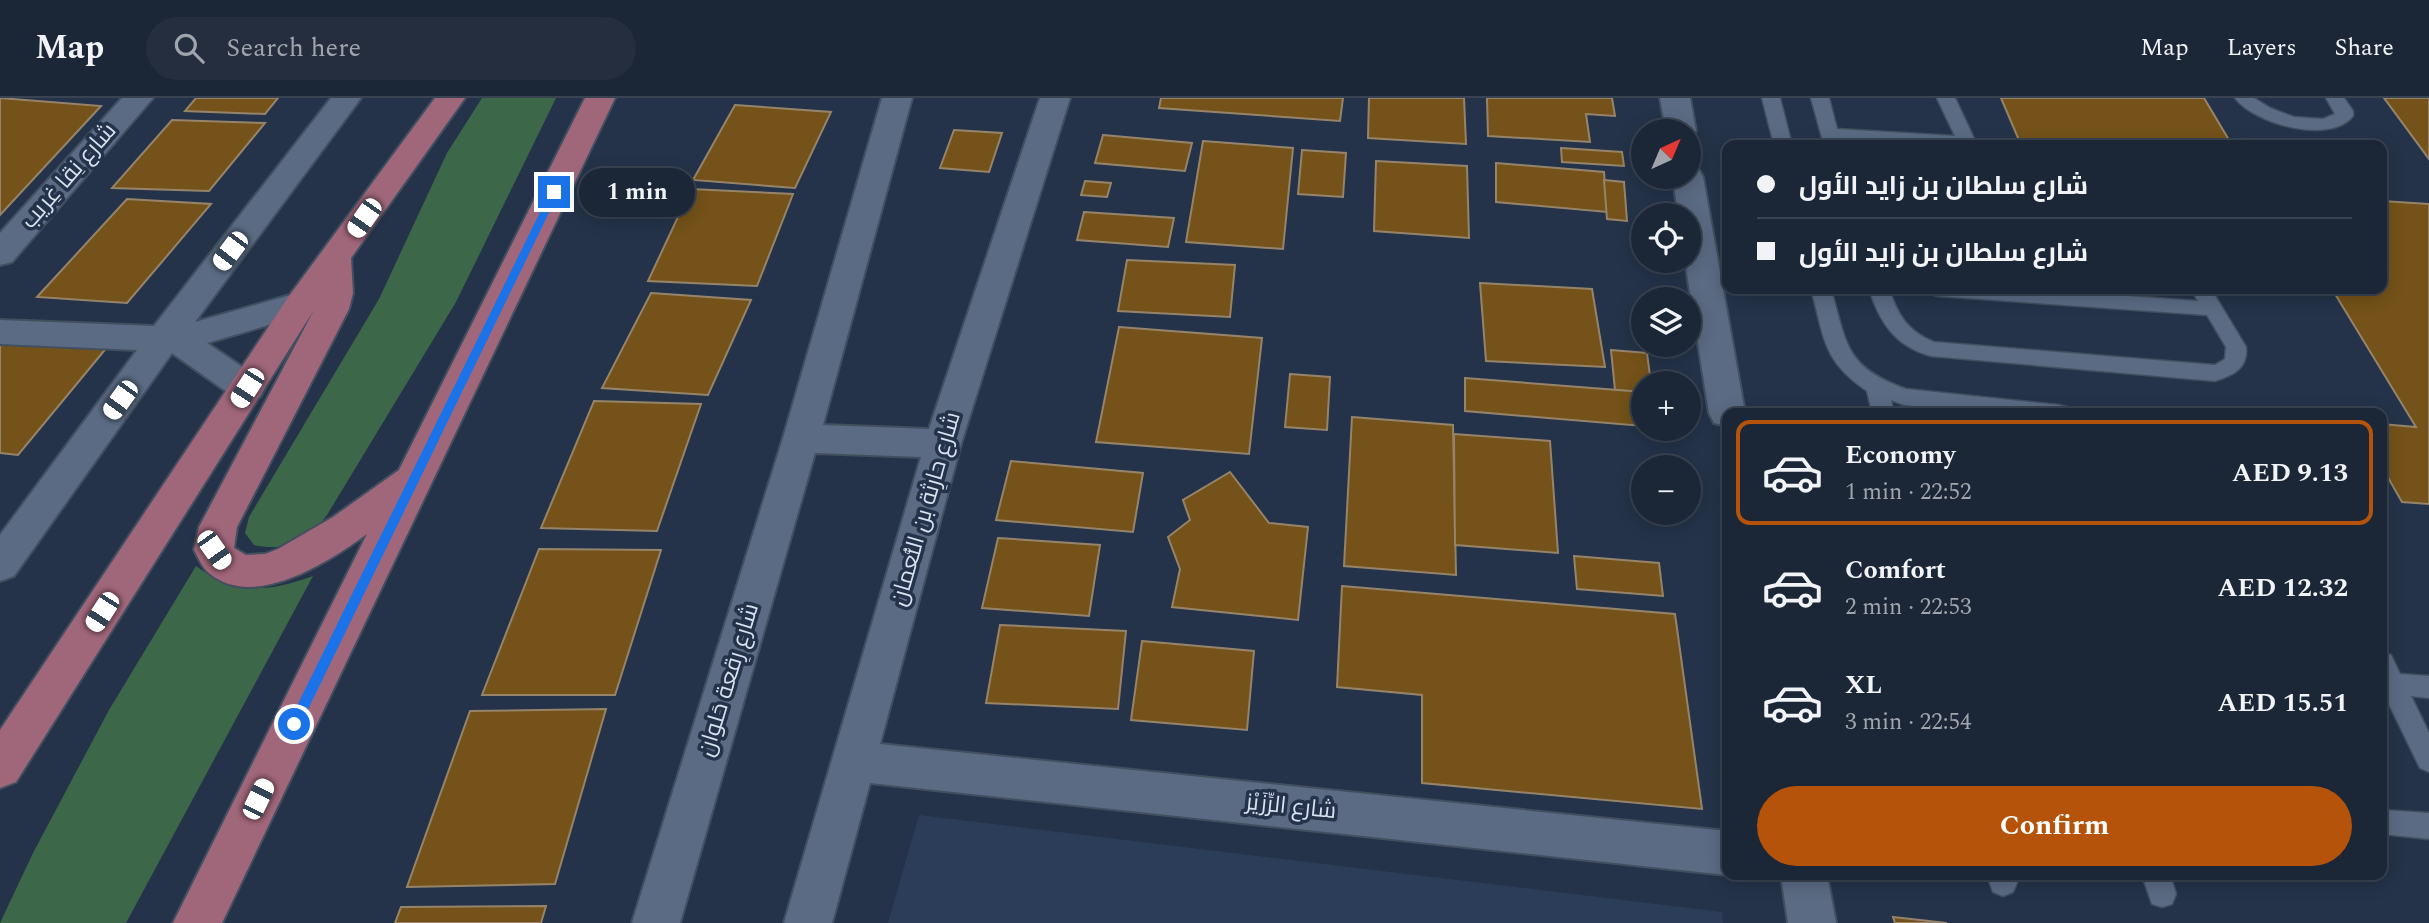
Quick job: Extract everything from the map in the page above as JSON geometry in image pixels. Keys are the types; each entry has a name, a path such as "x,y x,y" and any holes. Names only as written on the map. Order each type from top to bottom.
{"main road":[{"path":"0,768 301,304 450,98"},
{"path":"197,923 600,98"},
{"path":"335,258 336,293 332,309 218,527 214,550 224,564 238,570 255,571 281,566 317,547 416,476"}],"street":[{"name":"شارع نِقا غِريب","path":"0,254 138,98"},
{"path":"0,565 171,338 346,98"},
{"name":"شارع رِقعة حَلوان","path":"656,923 801,438 897,98"},
{"name":"شارع حارِثة بن النُّعمان","path":"808,923 943,444 1055,98"},
{"path":"1675,98 1679,119"},
{"path":"1690,189 1726,408"},
{"path":"0,332 171,338 301,304"},
{"path":"171,338 247,388"},
{"path":"801,438 943,444"},
{"name":"شارع الرِّزَيْز","path":"854,761 1722,852"},
{"path":"1805,880 1812,923"}],"lane":[{"path":"1770,98 1782,140"},
{"path":"1820,98 1831,139 1858,140"},
{"path":"1946,98 1965,140"},
{"path":"2244,98 2255,109 2271,117 2323,124 2340,120 2344,116 2344,111 2335,98"},
{"path":"1822,294 1839,354 1855,372 1877,387 1904,397 1991,408"},
{"path":"1881,294 1889,321 1896,329 1906,338 1931,349 2201,373 2227,369 2238,356 2236,347 2204,294"},
{"path":"2007,294 2214,309"},
{"path":"1877,387 1882,408"},
{"path":"2387,677 2429,687"},
{"path":"2387,679 2429,761"},
{"path":"2387,822 2429,826"}],"shaded area":[{"path":"919,815 1722,912 1723,923 888,923"}],"green space":[{"path":"482,98 556,98 456,302 327,515 312,532 295,542 276,547 254,545 245,533 249,517 379,299 447,153"},
{"path":"196,566 211,576 239,587 267,588 313,576 126,923 0,923 33,853 109,710"}],"building":[{"path":"0,98 101,106 0,215"},
{"path":"196,98 278,98 265,114 185,111"},
{"path":"1161,98 1343,98 1340,121 1159,108"},
{"path":"1369,98 1464,98 1466,144 1368,138"},
{"path":"1487,98 1612,98 1615,116 1586,114 1590,142 1488,136"},
{"path":"2001,98 2204,98 2229,140 2019,140"},
{"path":"2384,98 2429,98 2429,159"},
{"path":"735,105 831,112 795,188 693,180"},
{"path":"172,120 265,123 209,191 112,188"},
{"path":"954,130 1002,133 989,172 940,168"},
{"path":"1103,135 1192,143 1185,171 1095,163"},
{"path":"1203,141 1293,148 1283,249 1186,242"},
{"path":"1561,148 1622,152 1624,166 1562,162"},
{"path":"1302,150 1346,153 1343,197 1298,194"},
{"path":"1376,161 1467,166 1469,238 1374,231"},
{"path":"1496,163 1604,172 1607,212 1496,202"},
{"path":"1604,180 1624,182 1627,221 1607,219"},
{"path":"1085,181 1111,183 1107,197 1081,195"},
{"path":"691,189 793,194 757,286 648,281"},
{"path":"127,199 211,204 127,303 37,297"},
{"path":"2387,201 2429,204 2429,504 2402,502 2387,476 2387,424 2416,427 2335,294 2387,294"},
{"path":"1084,212 1174,218 1168,247 1077,240"},
{"path":"1127,260 1235,265 1230,317 1118,311"},
{"path":"1480,283 1592,289 1605,367 1486,361"},
{"path":"651,293 751,300 708,395 602,388"},
{"path":"1119,327 1262,338 1249,454 1096,442"},
{"path":"113,340 18,455 0,453 0,341"},
{"path":"1611,350 1631,352 1631,357 1648,357 1649,371 1631,371 1631,391 1615,390"},
{"path":"1290,374 1330,377 1327,430 1285,427"},
{"path":"1465,378 1631,391 1631,425 1465,411"},
{"path":"594,401 701,404 657,531 541,528"},
{"path":"1352,417 1453,425 1456,575 1344,566"},
{"path":"1454,434 1550,441 1558,553 1455,545"},
{"path":"1011,461 1143,473 1133,532 996,520"},
{"path":"1230,472 1269,523 1308,527 1298,620 1172,607 1180,569 1168,537 1190,520 1183,500"},
{"path":"998,538 1100,545 1089,616 982,608"},
{"path":"539,549 661,550 615,695 482,695"},
{"path":"1574,556 1659,563 1663,596 1577,589"},
{"path":"1342,586 1675,614 1702,809 1422,783 1422,695 1337,687"},
{"path":"1000,625 1126,631 1118,709 986,703"},
{"path":"1142,641 1254,651 1247,730 1131,720"},
{"path":"606,709 555,884 407,887 470,711"},
{"path":"546,906 541,923 395,923 401,907"},
{"path":"1893,917 1947,923 1895,923"}],"route":[{"path":"294,724 554,192"}]}
